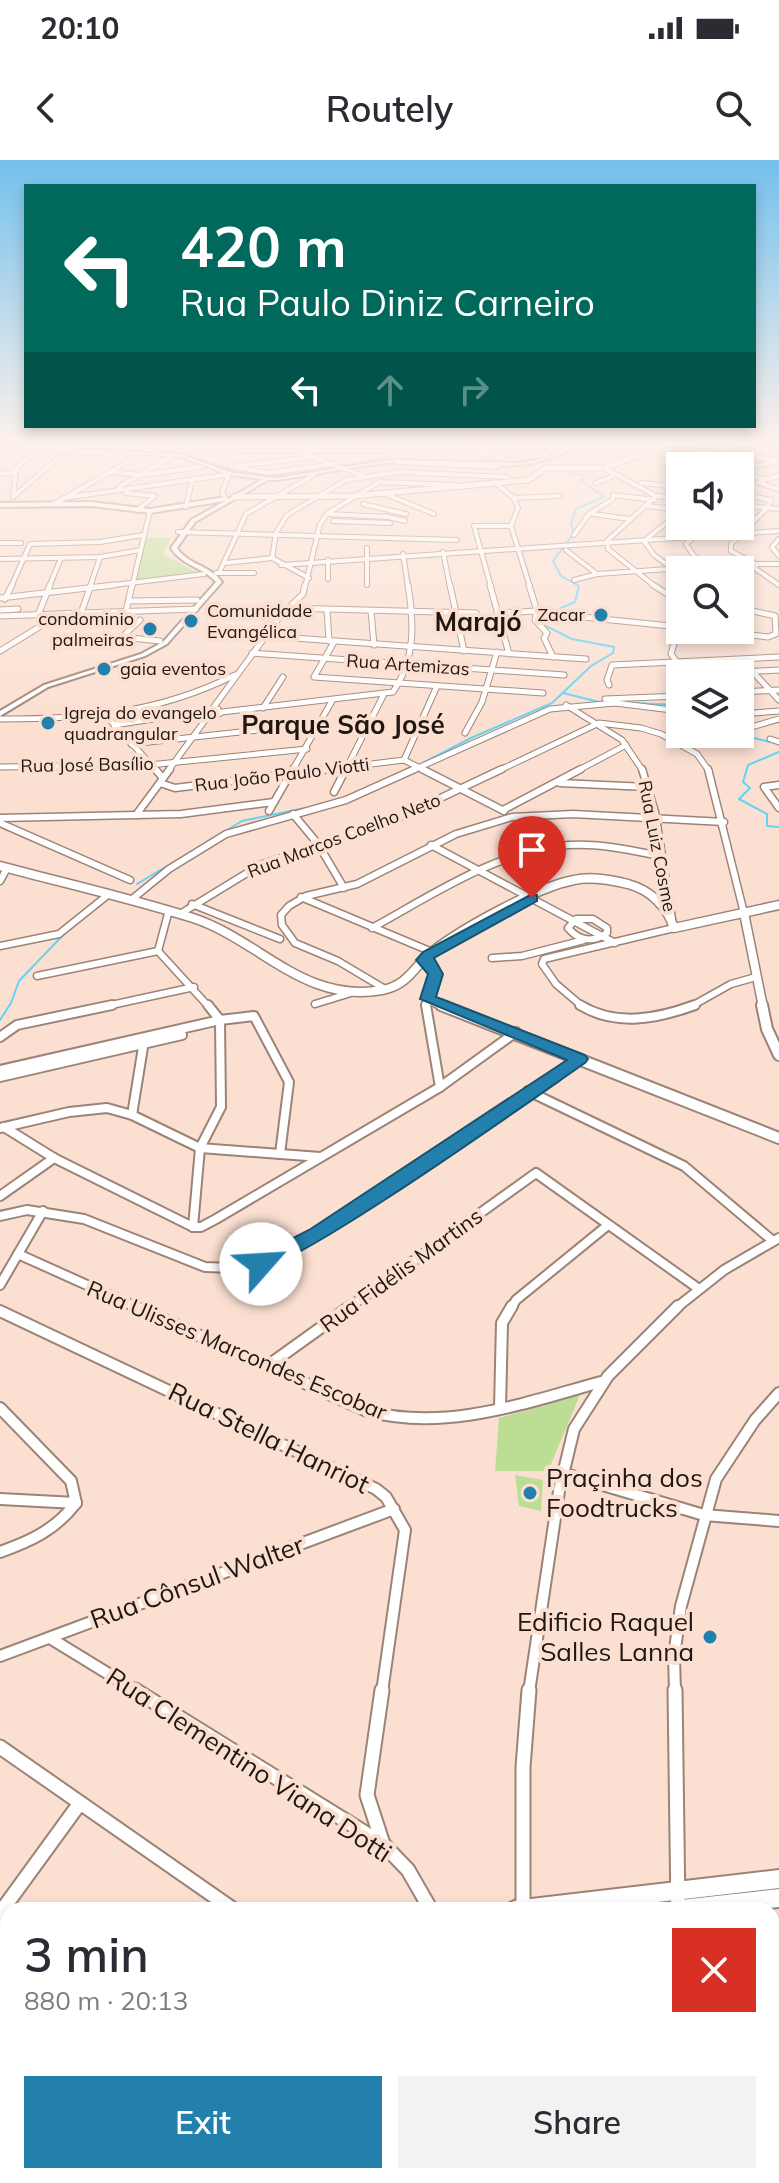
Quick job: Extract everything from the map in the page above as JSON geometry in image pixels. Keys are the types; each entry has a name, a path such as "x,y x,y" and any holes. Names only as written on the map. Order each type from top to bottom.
{"main road":[{"path":"0,714 46,686 153,651 219,582 218,578 167,554 179,535"},
{"path":"192,609 211,582 207,573"},
{"path":"688,1902 779,1879"},
{"path":"720,1902 779,1898"}],"street":[{"path":"3,599 30,544 100,542 141,535"},
{"path":"126,611 143,535"},
{"path":"219,573 235,535"},
{"path":"272,558 276,535"},
{"path":"213,708 252,653 303,594 317,535"},
{"path":"328,535 457,540"},
{"path":"477,535 509,654"},
{"path":"514,535 537,611 535,620 547,633 544,638 553,657"},
{"path":"607,541 613,535"},
{"path":"653,535 644,541 644,545 666,563"},
{"path":"281,565 666,537"},
{"path":"779,539 772,547 779,556"},
{"path":"690,540 686,544 687,549 697,556"},
{"path":"736,540 730,547 736,556"},
{"path":"607,541 612,554 666,592"},
{"path":"0,543 21,543"},
{"path":"367,548 367,585"},
{"path":"0,559 100,557 141,550"},
{"path":"566,550 597,574"},
{"path":"443,552 464,651"},
{"path":"114,725 197,714 213,708 222,712 383,696 393,692 401,684 412,647 412,612 403,554"},
{"path":"81,613 100,557"},
{"path":"38,615 61,558"},
{"path":"225,563 272,558 309,578"},
{"path":"328,560 328,579"},
{"path":"755,565 779,564"},
{"path":"755,565 779,585"},
{"path":"574,580 597,574 666,569"},
{"path":"3,599 207,573 254,573"},
{"path":"0,585 10,585"},
{"path":"129,601 197,600"},
{"path":"288,608 476,613"},
{"path":"0,610 18,609"},
{"path":"0,616 192,609"},
{"path":"327,610 331,642 314,677 543,693"},
{"path":"371,611 374,645"},
{"path":"497,613 537,611"},
{"path":"754,611 775,616 776,634 768,637 754,635"},
{"path":"0,651 61,614"},
{"path":"563,615 666,624"},
{"path":"140,620 122,637 164,640"},
{"path":"266,636 586,659"},
{"path":"465,733 486,689 497,652"},
{"name":"Rua Artemizas","path":"252,653 564,675"},
{"path":"702,660 779,657"},
{"path":"609,685 607,680 612,665 666,662"},
{"path":"754,671 779,670"},
{"path":"0,714 108,718 173,704 239,672"},
{"path":"754,673 779,700"},
{"path":"263,708 283,677"},
{"path":"437,686 406,761 503,810 510,817"},
{"path":"754,691 779,690"},
{"path":"334,792 383,696"},
{"path":"600,699 666,697"},
{"path":"269,811 332,701"},
{"path":"131,900 215,840 346,800 550,709 566,705 666,708"},
{"name":"Rua Luiz Cosme","path":"566,705 599,723 636,756 655,820 673,924"},
{"path":"754,713 779,711"},
{"path":"197,714 206,719 217,717 222,712"},
{"path":"108,718 162,780"},
{"path":"136,815 206,719"},
{"path":"755,726 779,719"},
{"path":"131,744 321,723"},
{"path":"599,723 651,731 697,754 711,774 770,1041 779,1055"},
{"name":"Rua Marcos Coelho Neto","path":"180,914 260,865 394,820 599,723"},
{"path":"770,739 779,742"},
{"path":"503,810 560,783 626,745"},
{"name":"Rua José Basílio","path":"0,767 149,765 307,749"},
{"name":"Rua João Paulo Viotti","path":"162,780 175,788 406,761"},
{"path":"560,783 647,787"},
{"path":"779,785 766,786 779,808"},
{"path":"0,820 181,814 274,802"},
{"path":"385,989 338,961 295,943 282,925 281,915 288,905 300,896 344,888 431,845 510,817 590,812 655,820 724,822"},
{"path":"293,814 318,844 344,888"},
{"path":"0,820 130,880"},
{"path":"431,845 575,920"},
{"path":"372,928 481,871 537,849 600,845 660,856"},
{"path":"0,881 4,867 169,910 211,925 285,973 314,985 354,992"},
{"path":"315,1004 354,992 385,989 409,979 432,952 532,898 574,880 610,881 647,892 673,924"},
{"path":"144,904 151,884"},
{"path":"0,946 59,934 109,894"},
{"path":"300,896 432,952"},
{"path":"192,904 280,939"},
{"path":"492,958 522,956 542,960 615,943 673,924 779,905"},
{"path":"158,951 169,910"},
{"path":"585,939 570,933 568,928 575,920 600,921 607,928 605,936"},
{"path":"522,956 605,936 615,943"},
{"path":"37,976 158,951"},
{"path":"158,951 194,987 220,1022 221,1107 200,1148 193,1227"},
{"path":"536,951 533,956 542,960 556,988 580,1009 624,1019 681,1009 733,981 756,977"},
{"path":"424,960 435,974 426,1008 440,1087"},
{"path":"0,1037 17,1025 194,987"},
{"path":"427,999 779,1145"},
{"path":"0,1077 220,1022 254,1018 289,1082 280,1154"},
{"path":"2,1128 54,1158 193,1227 201,1227 440,1087 513,1034"},
{"path":"0,1070 144,1042"},
{"path":"132,1115 144,1042"},
{"path":"0,1216 27,1210 84,1219 205,1267 234,1268 261,1264 316,1235 576,1061"},
{"path":"523,1902 524,1744 562,1473 574,1428 601,1382 699,1289 745,1255 776,1240 684,1166 528,1091"},
{"path":"684,1104 779,1138"},
{"path":"2,1128 90,1108 107,1108 132,1115 200,1148 322,1157"},
{"path":"0,1196 54,1158"},
{"name":"Rua Fidélis Martins","path":"266,1367 536,1173 608,1225"},
{"path":"0,1285 43,1211"},
{"path":"500,1408 502,1323 509,1309 608,1225 699,1289"},
{"name":"Rua Ulisses Marcondes Escobar","path":"18,1254 367,1411 402,1419 446,1418 500,1408 601,1382"},
{"name":"Rua Stella Hanriot","path":"0,1311 376,1489 394,1509"},
{"path":"676,1902 674,1656 681,1606 716,1479 755,1420 779,1393"},
{"path":"0,1408 71,1481 76,1503 62,1523 48,1534 0,1552"},
{"path":"562,1473 704,1515 779,1521"},
{"path":"0,1499 76,1503"},
{"path":"383,1844 367,1795 402,1564 405,1530 394,1509"},
{"name":"Rua Cônsul Walter","path":"0,1656 394,1509"},
{"name":"Rua Clementino Viana Dotti","path":"50,1638 383,1844 408,1870 426,1902"},
{"path":"0,1747 222,1902"},
{"path":"8,1902 80,1803"}],"green space":[{"path":"146,538 171,538 163,554 198,573 135,581"},
{"path":"580,1395 548,1471 495,1471 499,1418"},
{"name":"Praçinha dos Foodtrucks","path":"515,1475 543,1480 541,1511 519,1506"}],"waterway":[{"path":"419,765 471,738 552,703 591,666 613,653 614,647 572,639 544,625 543,616 575,602 579,586 561,576 553,561 572,535"},
{"path":"563,693 599,702"},
{"path":"634,703 666,704"},
{"path":"754,738 770,742"},
{"path":"779,752 748,765 743,782 750,788 739,799 767,814 767,826 779,827"},
{"path":"137,884 242,821 305,808"},
{"path":"95,909 101,905"},
{"path":"0,1020 11,1003 19,981 65,933"}],"place":[{"name":"Zacar","path":"601,615"},
{"name":"Comunidade Evangélica","path":"191,621"},
{"name":"condominio palmeiras","path":"150,629"},
{"name":"gaia eventos","path":"104,669"},
{"name":"Igreja do evangelo quadrangular","path":"48,723"},
{"name":"Praçinha dos Foodtrucks","path":"530,1493"},
{"name":"Edificio Raquel Salles Lanna","path":"710,1637"}],"district":[{"name":"Marajó","path":"478,622"},
{"name":"Parque São José","path":"343,725"}],"route":[{"path":"261,1264 316,1235 580,1059 427,999 435,974 424,960 428,955 532,898"}]}
